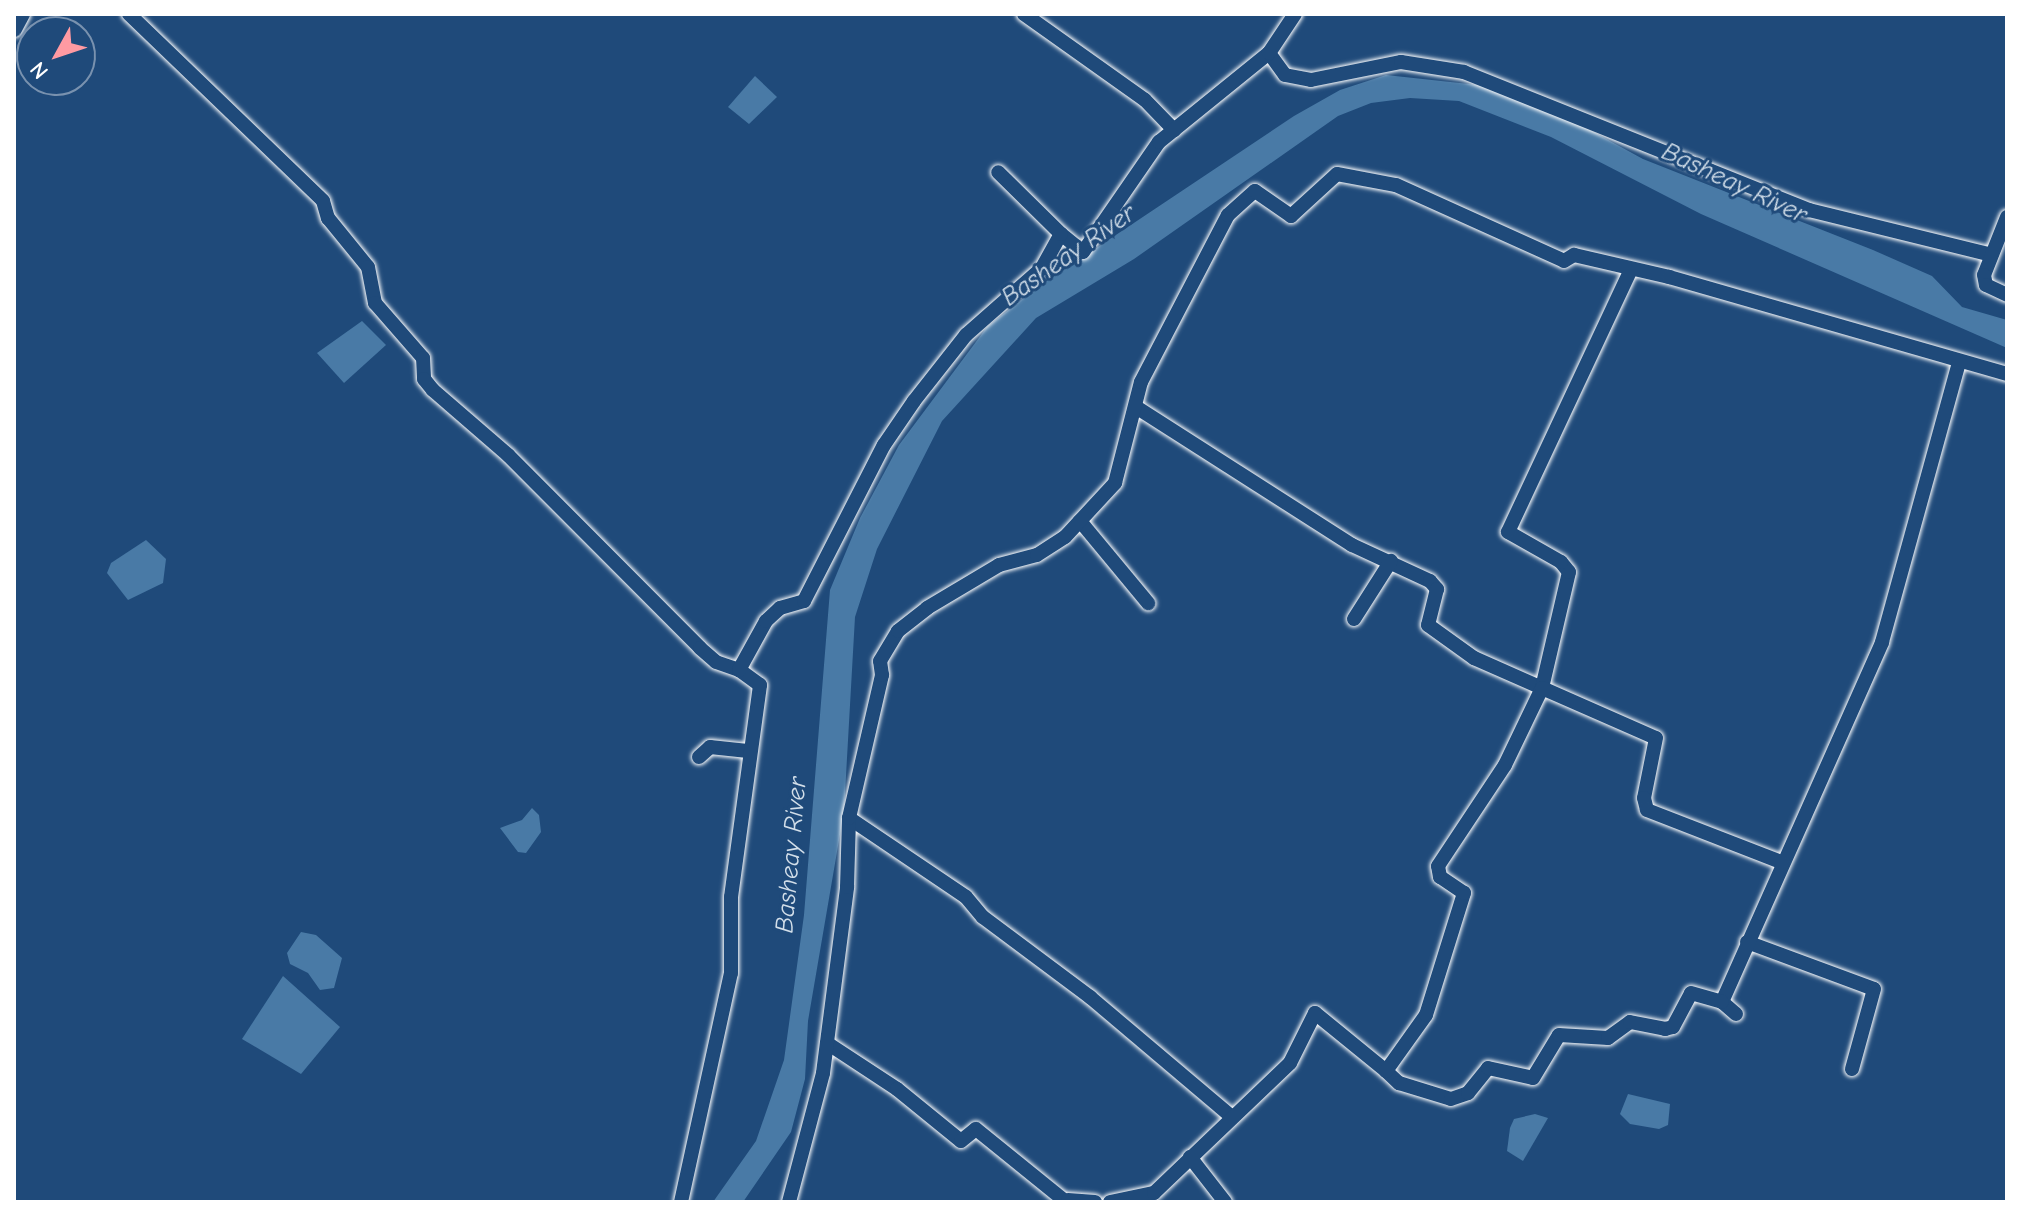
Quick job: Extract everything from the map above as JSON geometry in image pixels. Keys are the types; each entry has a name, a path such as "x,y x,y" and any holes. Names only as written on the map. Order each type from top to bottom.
{"main road":[{"path":"14,29 22,14"}],"street":[{"path":"129,14 323,201 328,218 368,267 375,303 423,358 424,379 433,390 520,466 700,648 716,662 739,670 760,685 748,751 749,784 731,897 731,973 681,1202"},
{"path":"1024,14 1145,100 1174,130"},
{"path":"998,172 1083,252 1125,184 1174,130 1269,53 1295,14"},
{"path":"1269,53 1285,75 1311,80 1401,62 1475,75 1809,210 1992,255"},
{"path":"789,1202 827,1043 847,887 849,818 882,675 880,661 898,631 999,565 1037,555 1080,521 1115,483 1141,382 1197,267 1228,215 1255,191 1291,216 1337,174 1396,185 1564,261 1574,255 1631,269 2007,374"},
{"path":"2007,217 1992,255 1986,285 2007,295"},
{"path":"739,670 766,621 780,608 804,601 884,445 914,401 966,335 1042,268 1061,234"},
{"path":"1386,1071 1426,1015 1464,893 1440,877 1438,866 1505,765 1542,688 1569,572 1561,562 1508,532 1631,269"},
{"path":"1722,1002 1781,862 1882,642 1959,363"},
{"path":"1136,407 1330,533 1435,585 1428,625 1474,658 1656,738 1644,798 1647,810 1781,862"},
{"path":"1080,521 1148,603"},
{"path":"1354,619 1391,561"},
{"path":"699,757 710,747 748,751"},
{"path":"849,818 966,897 983,917 1090,997 1232,1117"},
{"path":"1747,942 1874,989 1852,1069"},
{"path":"1110,1202 1154,1193 1290,1063 1315,1013 1399,1083 1451,1099 1468,1093 1488,1068 1533,1078 1559,1035 1608,1038 1630,1022 1656,1030 1673,1027 1691,993 1722,1002 1736,1014"},
{"path":"827,1043 897,1089 961,1141 976,1129 1067,1201 1095,1202"},
{"path":"1190,1157 1225,1202"}],"water":[{"path":"1386,75 1487,86 1588,129 1643,159 1873,250 1932,276 1962,307 2007,320 2007,348 1701,214 1551,137 1459,101 1410,98 1371,103 1338,116 1134,259 1036,318 942,421 877,549 855,617 844,811 808,1021 805,1079 791,1132 743,1202 713,1202 756,1141 784,1060 804,915 830,590 860,518 899,445 987,327 1035,289 1294,116 1340,90"},
{"path":"755,76 777,97 749,124 728,107"},
{"path":"362,321 386,345 344,383 317,353"},
{"path":"146,540 166,559 163,583 128,600 107,573 111,563"},
{"path":"532,808 539,815 541,832 526,853 518,852 500,828 522,820"},
{"path":"301,932 316,935 342,958 334,988 320,990 308,973 290,964 287,953"},
{"path":"283,976 340,1027 301,1074 242,1039"},
{"path":"1628,1094 1670,1104 1668,1125 1659,1129 1630,1124 1620,1114"},
{"path":"1535,1114 1548,1118 1523,1161 1507,1151 1510,1128 1514,1119"}],"water label":[{"name":"Basheay River","path":"1734,184"},
{"name":"Basheay River","path":"1069,256"},
{"name":"Basheay River","path":"792,855"}]}
